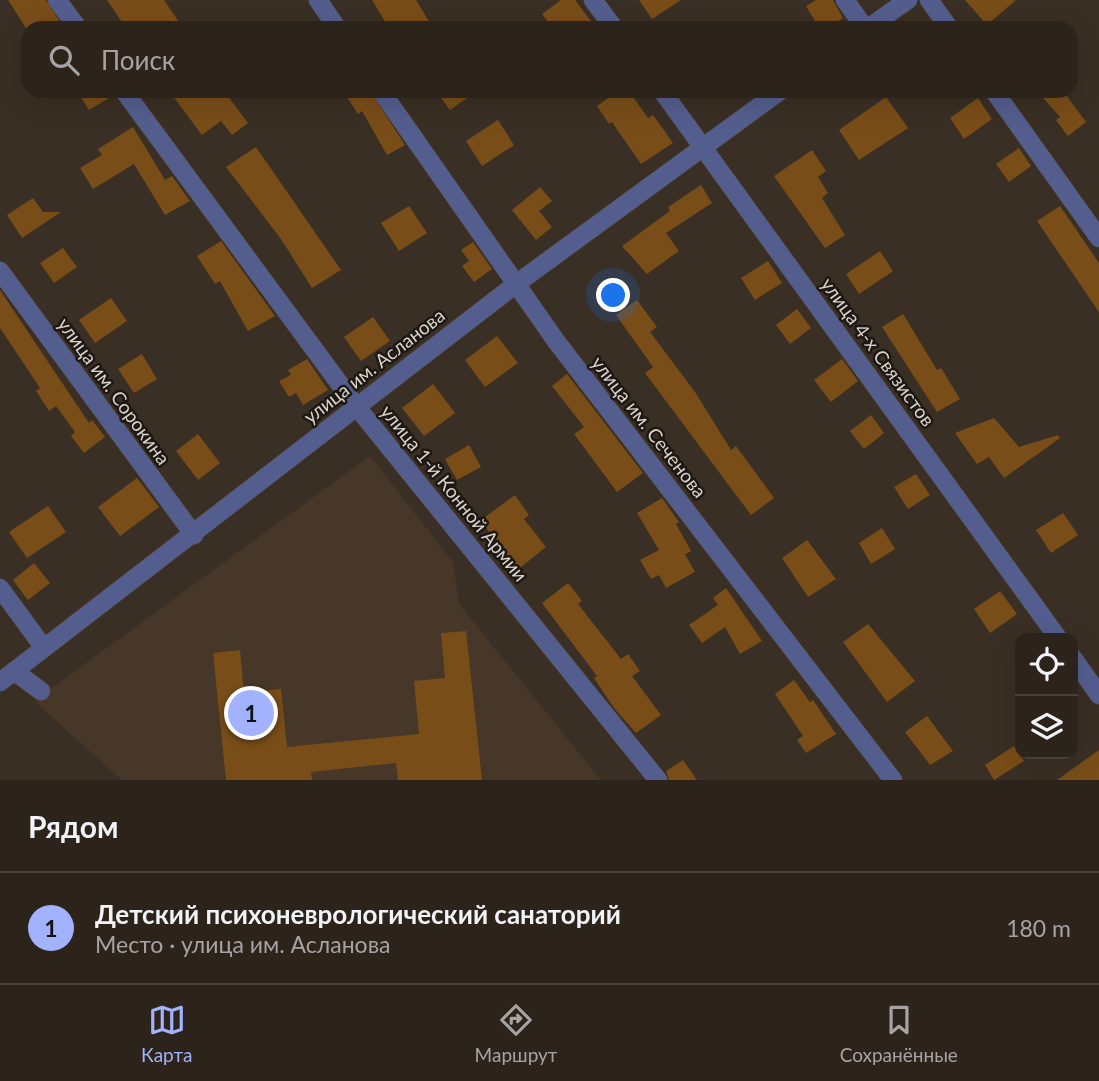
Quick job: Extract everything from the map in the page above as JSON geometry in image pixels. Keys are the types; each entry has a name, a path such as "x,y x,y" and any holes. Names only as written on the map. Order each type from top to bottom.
{"street":[{"path":"57,0 73,21"},
{"path":"318,0 332,21"},
{"path":"593,0 609,21"},
{"path":"845,0 862,21"},
{"path":"877,21 908,0"},
{"path":"929,0 944,21"},
{"name":"улица 1-й Конной Армии","path":"129,98 356,406 657,780"},
{"name":"улица им. Сеченова","path":"386,98 516,284 893,780"},
{"name":"улица 4-х Связистов","path":"667,98 1054,633"},
{"name":"улица им. Асланова","path":"7,677 516,284 770,98"},
{"path":"999,98 1099,238"},
{"name":"улица им. Сорокина","path":"0,271 194,535"},
{"path":"0,588 44,648"},
{"path":"1078,665 1099,695"},
{"path":"7,677 41,691"}],"shaded area":[{"path":"370,456 453,562 459,604 601,780 122,780 34,701"}],"building":[{"path":"8,0 46,0 60,21 22,21"},
{"path":"107,0 164,0 178,21 121,21"},
{"path":"372,0 416,0 429,21 385,21"},
{"path":"561,0 575,0 591,21 548,21 542,14"},
{"path":"639,0 681,0 652,19"},
{"path":"816,0 833,0 843,18 838,21 815,21 806,6"},
{"path":"965,0 1016,0 992,21 983,21"},
{"path":"81,98 109,98 89,110"},
{"path":"174,98 229,98 248,123 232,135 221,121 202,135"},
{"path":"348,98 375,98 405,145 387,155 362,111 358,114"},
{"path":"441,98 467,98 450,110"},
{"path":"608,98 634,98 648,118 653,115 673,143 641,164 612,122 609,124 597,106"},
{"path":"885,98 908,128 859,160 839,130"},
{"path":"978,98 992,119 964,139 950,118"},
{"path":"1043,98 1068,98 1086,122 1068,136 1056,120 1060,117"},
{"path":"498,120 514,145 482,166 466,141"},
{"path":"133,127 165,180 172,176 190,201 165,215 134,164 93,189 80,168 102,155 98,149"},
{"path":"256,147 341,270 312,288 281,239 226,167"},
{"path":"1019,148 1031,166 1009,182 996,164"},
{"path":"812,150 826,171 818,177 828,193 822,198 845,235 825,248 774,176"},
{"path":"701,185 712,203 666,233 679,251 647,274 622,246 670,211 668,207"},
{"path":"540,187 552,201 539,211 552,227 536,240 512,210"},
{"path":"33,198 43,212 61,212 22,238 7,215"},
{"path":"409,206 427,233 399,251 381,223"},
{"path":"1060,206 1099,263 1099,312 1037,221"},
{"path":"221,241 275,316 248,331 220,281 215,284 197,256"},
{"path":"473,242 492,269 474,282 462,266 469,261 461,250"},
{"path":"63,248 77,267 54,283 40,263"},
{"path":"880,251 893,271 859,294 846,274"},
{"path":"768,261 782,283 755,300 741,278"},
{"path":"0,290 89,423 92,420 105,437 84,453 71,436 75,432 56,406 49,411 36,391 40,388 0,328"},
{"path":"111,298 127,321 95,343 79,320"},
{"path":"637,300 657,327 650,332 695,392 731,450 736,446 774,498 751,515 645,373 653,367 616,315"},
{"path":"797,309 811,328 790,344 776,325"},
{"path":"903,314 937,370 941,368 960,399 937,412 882,327"},
{"path":"373,317 390,341 361,361 344,337"},
{"path":"497,336 518,363 485,387 465,360"},
{"path":"142,354 157,379 134,393 118,369"},
{"path":"307,359 328,390 303,405 296,393 289,397 279,381 291,375 288,370"},
{"path":"842,359 858,381 831,402 814,380"},
{"path":"567,374 643,473 617,492 574,434 584,427 552,386"},
{"path":"433,384 455,413 424,436 402,408"},
{"path":"871,415 884,433 864,449 850,431"},
{"path":"994,418 1019,447 1058,435 1060,438 1004,478 989,457 977,464 955,433"},
{"path":"198,434 220,463 198,480 176,451"},
{"path":"469,445 481,467 457,480 445,459"},
{"path":"916,474 930,495 908,509 894,487"},
{"path":"137,478 159,507 120,536 98,507"},
{"path":"515,495 529,515 524,519 546,547 516,571 481,520"},
{"path":"662,498 679,522 676,524 691,551 685,554 695,572 666,588 659,575 651,579 640,560 659,550 637,513"},
{"path":"48,506 66,532 27,558 9,532"},
{"path":"1063,513 1078,535 1051,553 1036,530"},
{"path":"882,528 895,549 871,564 859,543"},
{"path":"807,540 836,579 808,597 782,558"},
{"path":"34,563 50,583 28,600 13,580"},
{"path":"568,583 582,601 578,604 621,659 628,654 640,671 632,676 661,715 636,733 614,708 594,678 597,676 542,603"},
{"path":"726,588 762,641 740,654 725,627 702,643 689,625 718,605 713,598"},
{"path":"1000,591 1017,614 990,633 974,609"},
{"path":"868,624 915,681 887,702 843,642"},
{"path":"466,631 482,780 398,780 396,763 311,772 312,780 226,780 213,653 240,650 244,693 281,689 287,747 419,734 414,681 445,678 441,633"},
{"path":"794,680 810,702 813,700 836,734 806,753 797,740 803,736 775,694"},
{"path":"927,716 953,751 930,765 905,732"},
{"path":"1014,746 1015,759 1024,761 994,780 985,765"},
{"path":"1099,750 1099,780 1057,780"},
{"path":"683,760 697,780 669,780 666,771"}],"place":[{"name":"Детский психоневрологический санаторий","path":"251,713"}]}
